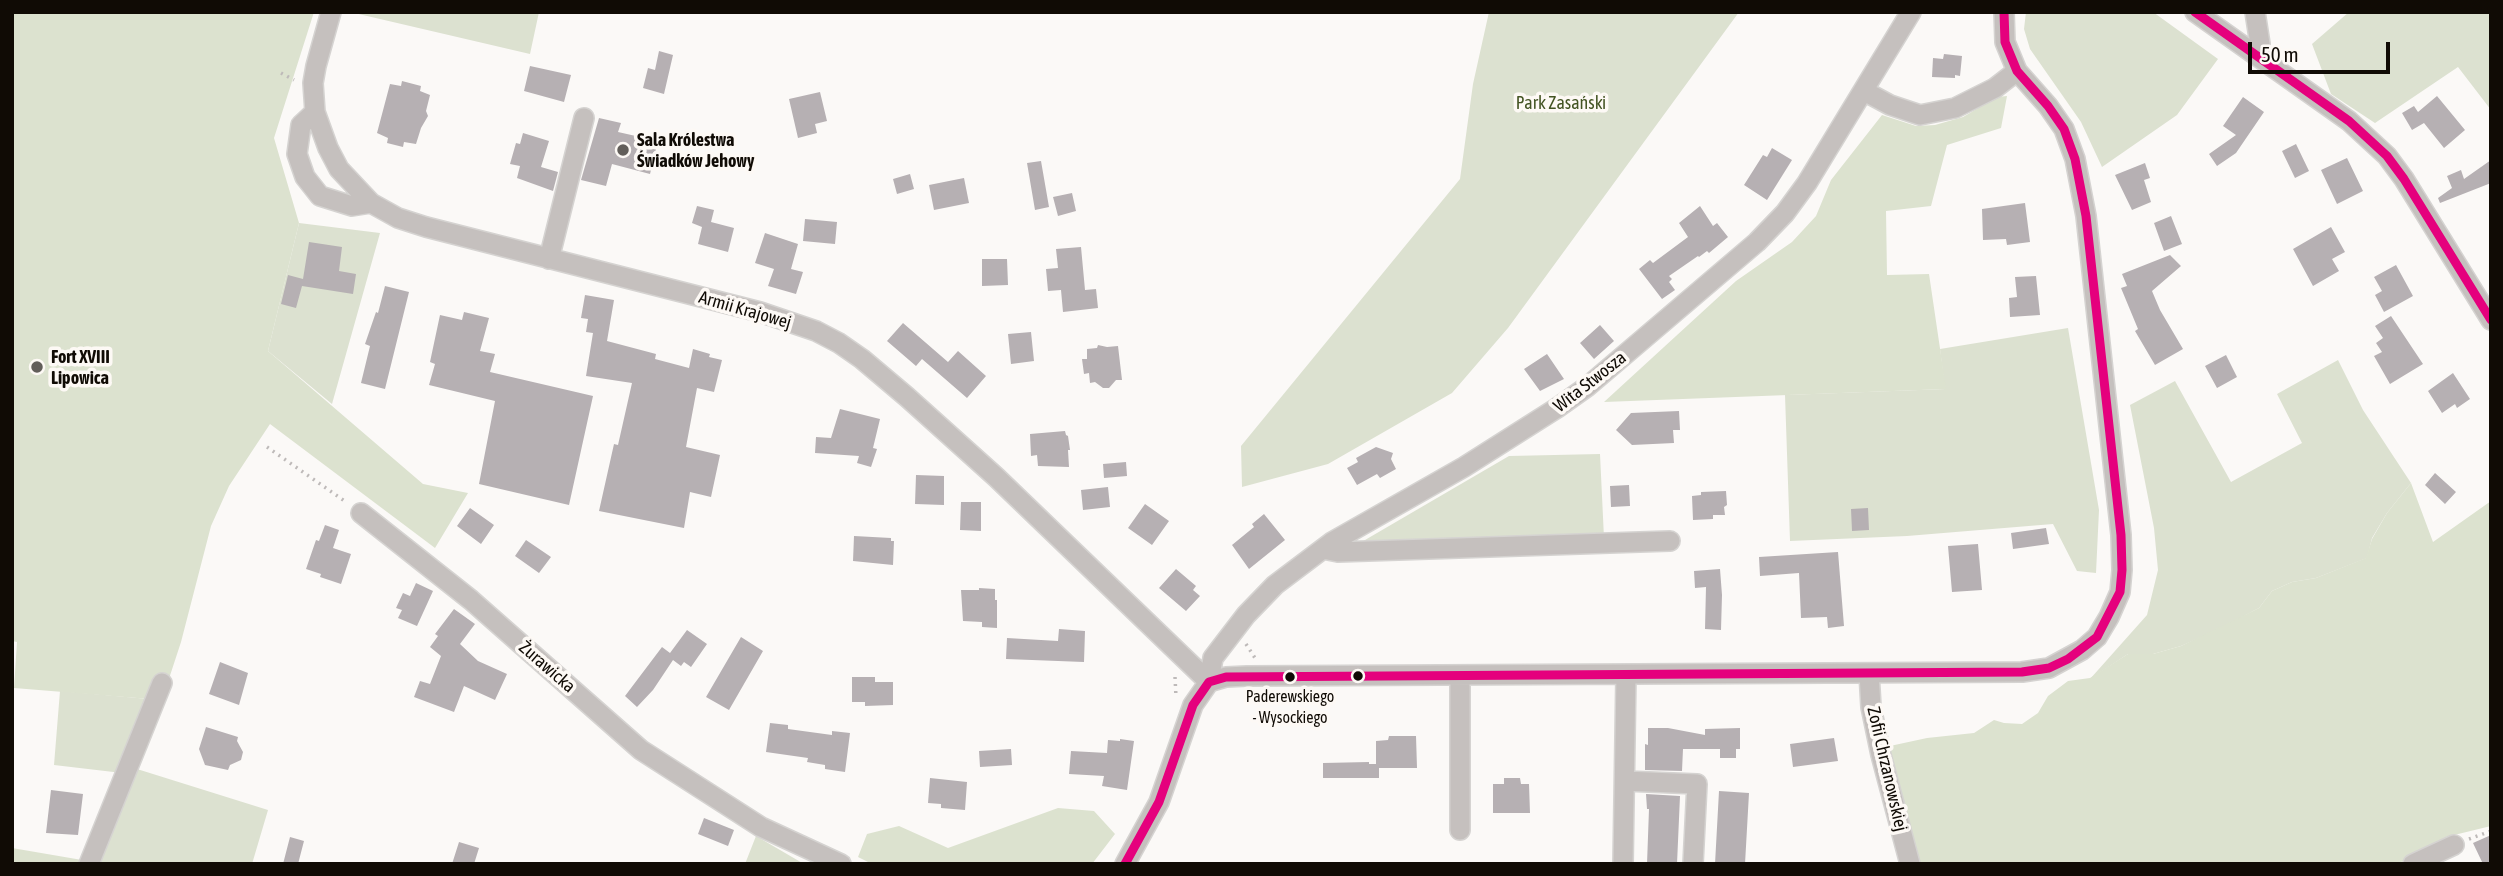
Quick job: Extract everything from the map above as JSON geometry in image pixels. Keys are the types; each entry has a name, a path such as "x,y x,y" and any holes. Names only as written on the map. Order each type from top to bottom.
{"street":[{"name":"Armii Krajowej","path":"331,12 313,83 315,113 324,139 340,169 371,203 398,218 417,224 760,312 816,331 839,343 862,359 996,477 1209,682"},
{"name":"Wita Stwosza","path":"1132,861 1159,802 1193,705 1209,682 1213,658 1246,615 1275,585 1323,548 1527,429 1588,386 1757,242 1785,213 1807,183 1911,12"},
{"path":"1209,682 1226,677 1247,676 2022,672 2049,668 2068,659 2097,637 2120,592 2122,570 2120,523 2086,216 2075,159 2064,129 2017,71 2006,42 2004,12"},
{"path":"2195,12 2348,121 2387,156 2491,320"},
{"path":"2255,12 2260,44 2257,56"},
{"path":"1864,91 1890,105 1920,115 1955,108 1995,88 2017,71"},
{"path":"315,113 300,125 297,155 305,177 320,196 352,206 371,203"},
{"path":"549,259 584,118"},
{"name":"Żurawicka","path":"361,513 471,600 642,750 761,827 841,864"},
{"path":"1323,548 1338,552 1670,541"},
{"name":"Zofii Chrzanowskiej","path":"1869,673 1871,707 1881,755 1910,864"},
{"path":"1460,675 1461,830"},
{"path":"1623,864 1626,675"},
{"path":"89,864 162,683"},
{"path":"1625,781 1697,784 1693,864"},
{"path":"2413,864 2454,845"}],"path":[{"path":"281,73 293,80 313,83"},
{"path":"267,447 361,513"},
{"path":"1246,642 1252,656 1258,660"},
{"path":"1174,671 1176,705"}],"green space":[{"path":"12,12 314,12 274,138 299,223 268,351 423,484 468,493 435,548 270,424 229,486 211,526 181,642 162,700 14,688 17,642 12,641"},
{"path":"350,12 539,12 530,54"},
{"name":"Park Zasański","path":"1489,12 1739,12 1508,328 1452,393 1328,464 1242,487 1241,446 1460,179 1473,84"},
{"path":"2026,12 2153,12 2218,59 2177,115 2102,167 2081,122 2030,49 2024,29"},
{"path":"2349,12 2491,12 2491,110 2458,67 2375,123 2331,94 2312,44"},
{"path":"2007,96 2001,128 1947,145 1931,206 1886,211 1887,275 1929,274 1946,389 1604,402 1736,281 1792,242 1816,216 1831,180 1882,115 1916,126 1935,125 1963,117 1997,97"},
{"path":"299,223 380,233 332,404 268,351"},
{"path":"2068,328 2099,510 2096,573 2077,571 2053,524 1907,536 1790,541 1785,395 1945,389 1940,349"},
{"path":"2338,360 2363,410 2411,483 2387,513 2372,538 2367,558 2316,578 2292,582 2272,591 2259,608 2215,631 2181,646 2153,654 2128,654 2090,679 2147,615 2158,570 2154,528 2130,405 2175,381 2231,482 2302,443 2277,394"},
{"path":"1600,454 1604,538 1353,547 1509,456"},
{"path":"2411,483 2433,542 2491,501 2491,826 2446,837 2427,850 2397,864 1918,864 1889,757 1890,746 1927,738 1974,733 1994,720 2022,724 2038,713 2048,696 2068,681 2090,678 2128,654 2153,654 2181,646 2259,608 2272,591 2292,582 2316,578 2366,558 2372,539 2387,513"},
{"path":"60,691 149,699 122,773 54,765"},
{"path":"137,769 268,810 252,864 96,862"},
{"path":"1058,808 1094,811 1115,834 1092,864 872,864 858,857 867,834 899,826 948,848"},
{"path":"756,836 804,864 745,864"},
{"path":"12,848 82,860 81,864 12,864"}],"building":[{"path":"659,51 673,55 664,94 643,88 648,68 655,70"},
{"path":"1944,54 1962,56 1960,76 1932,77 1933,58 1943,59"},
{"path":"530,66 571,75 564,102 524,91"},
{"path":"402,81 421,86 420,91 430,95 426,111 428,116 416,144 404,142 403,147 387,143 388,138 377,133 390,84 401,86"},
{"path":"820,92 827,121 815,124 817,133 798,138 789,99"},
{"path":"2437,96 2465,130 2444,148 2424,123 2412,130 2402,113 2414,106 2418,112"},
{"path":"2243,97 2264,112 2236,153 2217,166 2209,154 2236,135 2223,126"},
{"name":"Sala Królestwa Świadków Jehowy","path":"599,118 621,123 618,132 658,141 650,174 612,164 606,186 581,180"},
{"path":"523,133 549,141 541,167 558,172 553,191 517,178 520,166 510,164 516,143 520,144"},
{"path":"2296,144 2309,171 2295,178 2282,151"},
{"path":"1772,148 1792,160 1767,200 1744,185 1763,155 1767,157"},
{"path":"2347,158 2363,191 2337,204 2321,170"},
{"path":"2491,160 2491,183 2440,203 2438,198 2452,188 2447,176 2461,170 2464,179"},
{"path":"1041,161 1049,207 1035,210 1027,163"},
{"path":"2145,163 2150,178 2144,180 2151,202 2132,210 2115,175"},
{"path":"910,174 914,189 897,194 893,179"},
{"path":"964,178 969,203 934,210 929,185"},
{"path":"1072,193 1076,211 1058,216 1053,197"},
{"path":"2025,203 2030,242 2007,245 2006,239 1983,240 1982,209"},
{"path":"697,206 714,210 711,222 734,228 728,252 698,244 702,227 692,223"},
{"path":"1700,206 1713,226 1717,223 1728,237 1709,253 1707,251 1698,256 1669,276 1672,279 1669,282 1675,290 1662,299 1639,269 1650,260 1653,263 1688,237 1679,223"},
{"path":"2171,216 2182,244 2164,251 2154,223"},
{"path":"805,219 837,222 835,244 803,241"},
{"path":"2331,227 2345,252 2332,259 2339,271 2313,286 2293,249"},
{"path":"765,233 798,244 791,269 803,272 796,294 768,286 774,269 755,263"},
{"path":"309,242 342,247 339,271 356,274 353,294 302,286 296,308 281,304 288,275 303,279"},
{"path":"1081,247 1085,290 1096,289 1098,308 1063,312 1061,290 1048,291 1046,269 1058,268 1056,249"},
{"path":"2170,255 2181,266 2152,291 2183,349 2155,365 2135,331 2138,329 2121,288 2127,286 2122,274"},
{"path":"982,259 1007,259 1008,285 982,286"},
{"path":"2396,265 2413,296 2384,312 2375,295 2382,291 2374,277"},
{"path":"2036,276 2040,315 2010,317 2009,298 2017,297 2015,277"},
{"path":"385,286 409,292 385,389 361,383 370,346 365,344 376,312 378,313"},
{"path":"585,295 614,300 607,341 656,354 655,359 689,368 693,349 722,360 714,392 697,388 686,447 720,455 711,497 690,492 684,528 599,511 614,444 618,445 632,383 586,376 593,333 586,332 588,319 581,318"},
{"path":"464,312 489,318 480,351 495,354 490,372 593,396 569,505 479,484 495,401 429,385 435,364 430,362 440,315 462,320"},
{"path":"2391,316 2423,364 2390,384 2374,356 2382,352 2376,343 2383,338 2375,326"},
{"path":"903,323 948,362 958,351 986,376 967,398 922,359 916,366 887,341"},
{"path":"1600,325 1614,341 1594,359 1580,343"},
{"path":"1031,332 1034,361 1011,364 1008,334"},
{"path":"1098,345 1118,346 1122,380 1116,380 1109,388 1103,388 1095,382 1090,383 1089,373 1084,374 1082,359 1087,359 1087,349 1097,348"},
{"path":"1547,354 1564,379 1540,391 1524,369"},
{"path":"2226,355 2237,377 2217,388 2205,366"},
{"path":"2453,373 2470,399 2457,408 2455,404 2442,413 2428,391"},
{"path":"840,409 880,419 873,448 877,449 871,467 857,463 859,456 815,453 816,437 831,438"},
{"path":"1679,411 1680,430 1673,430 1674,443 1632,445 1616,430 1631,413"},
{"path":"1065,431 1070,450 1069,467 1038,466 1037,455 1031,456 1030,434"},
{"path":"1376,447 1393,453 1391,459 1396,469 1380,478 1377,474 1357,485 1347,468 1358,462 1356,458"},
{"path":"1126,462 1127,476 1104,478 1103,464"},
{"path":"2435,473 2456,492 2445,504 2425,485"},
{"path":"916,475 944,476 944,505 915,504"},
{"path":"1629,485 1630,506 1611,507 1610,486"},
{"path":"1108,487 1110,507 1083,510 1081,490"},
{"path":"1726,491 1725,515 1693,520 1692,496 1701,495 1701,492"},
{"path":"961,502 981,502 981,531 960,530"},
{"path":"1145,504 1169,521 1152,545 1128,528"},
{"path":"470,508 494,525 481,544 457,526"},
{"path":"1868,508 1869,530 1852,531 1851,509"},
{"path":"1264,514 1285,540 1249,569 1232,545 1254,527 1252,524"},
{"path":"325,525 339,530 333,548 351,554 341,584 306,569 316,540 319,541"},
{"path":"2046,528 2049,544 2013,549 2011,533"},
{"path":"854,536 891,538 891,541 894,541 893,565 853,561"},
{"path":"526,540 551,557 539,573 515,556"},
{"path":"1978,544 1982,590 1952,592 1948,546"},
{"path":"1838,552 1844,626 1828,628 1827,617 1801,618 1799,573 1760,576 1759,557"},
{"path":"1176,569 1196,586 1193,590 1200,596 1186,611 1159,588"},
{"path":"1720,569 1721,630 1705,629 1706,587 1695,588 1694,571"},
{"path":"416,583 433,591 417,626 398,618 402,610 396,608 403,593 410,596"},
{"path":"995,589 997,628 982,627 982,622 963,621 961,590"},
{"path":"454,609 475,624 460,644 478,661 507,674 495,700 464,686 454,712 414,697 420,681 430,684 441,656 430,647 438,636 435,634"},
{"path":"1059,629 1085,631 1084,662 1006,659 1007,638 1058,641"},
{"path":"687,630 707,644 691,667 684,662 681,666 673,660 653,690 637,707 625,696 662,647 670,653"},
{"path":"741,637 763,651 729,710 706,697"},
{"path":"220,662 248,673 239,705 209,694"},
{"path":"852,677 875,677 875,682 893,682 893,705 865,706 865,702 852,702"},
{"path":"770,723 788,725 788,729 832,735 832,731 850,733 845,772 825,769 825,765 807,762 808,758 766,752"},
{"path":"206,727 238,737 237,741 243,752 241,760 230,765 228,770 205,765 199,749"},
{"path":"1648,728 1668,728 1705,735 1705,729 1740,728 1740,749 1736,749 1736,758 1720,758 1720,749 1683,749 1682,771 1645,770"},
{"path":"1389,736 1416,736 1417,768 1379,768 1379,778 1323,778 1323,763 1376,764 1376,741 1388,740"},
{"path":"1834,738 1838,761 1793,767 1790,744"},
{"path":"1108,740 1134,741 1127,790 1102,786 1104,776 1069,774 1071,751 1107,753"},
{"path":"1011,749 1012,765 980,767 979,751"},
{"path":"930,778 967,782 965,810 941,808 941,804 928,803"},
{"path":"1504,778 1520,778 1521,784 1529,784 1530,813 1493,813 1493,784 1504,784"},
{"path":"51,790 83,794 78,835 46,833"},
{"path":"1719,791 1749,793 1745,864 1715,864"},
{"path":"1646,794 1680,796 1677,864 1647,864 1649,809"},
{"path":"704,818 734,830 728,846 698,834"},
{"path":"2491,835 2491,864 2483,864 2473,843"},
{"path":"290,837 304,841 298,864 283,864"},
{"path":"459,842 479,848 474,864 452,864"}],"transit line":[{"path":"1125,864 1159,802 1193,705 1209,682 1226,677 2022,672 2049,668 2068,659 2097,637 2120,592 2122,570 2121,535 2086,216 2075,159 2064,129 2017,71 2005,42 2004,12"},
{"path":"2195,12 2349,121 2387,156 2491,320"}],"place":[{"name":"Sala Królestwa Świadków Jehowy","path":"623,150"},
{"name":"Fort XVIII Lipowica","path":"37,367"},
{"name":"Paderewskiego - Wysockiego","path":"1290,677"}]}
